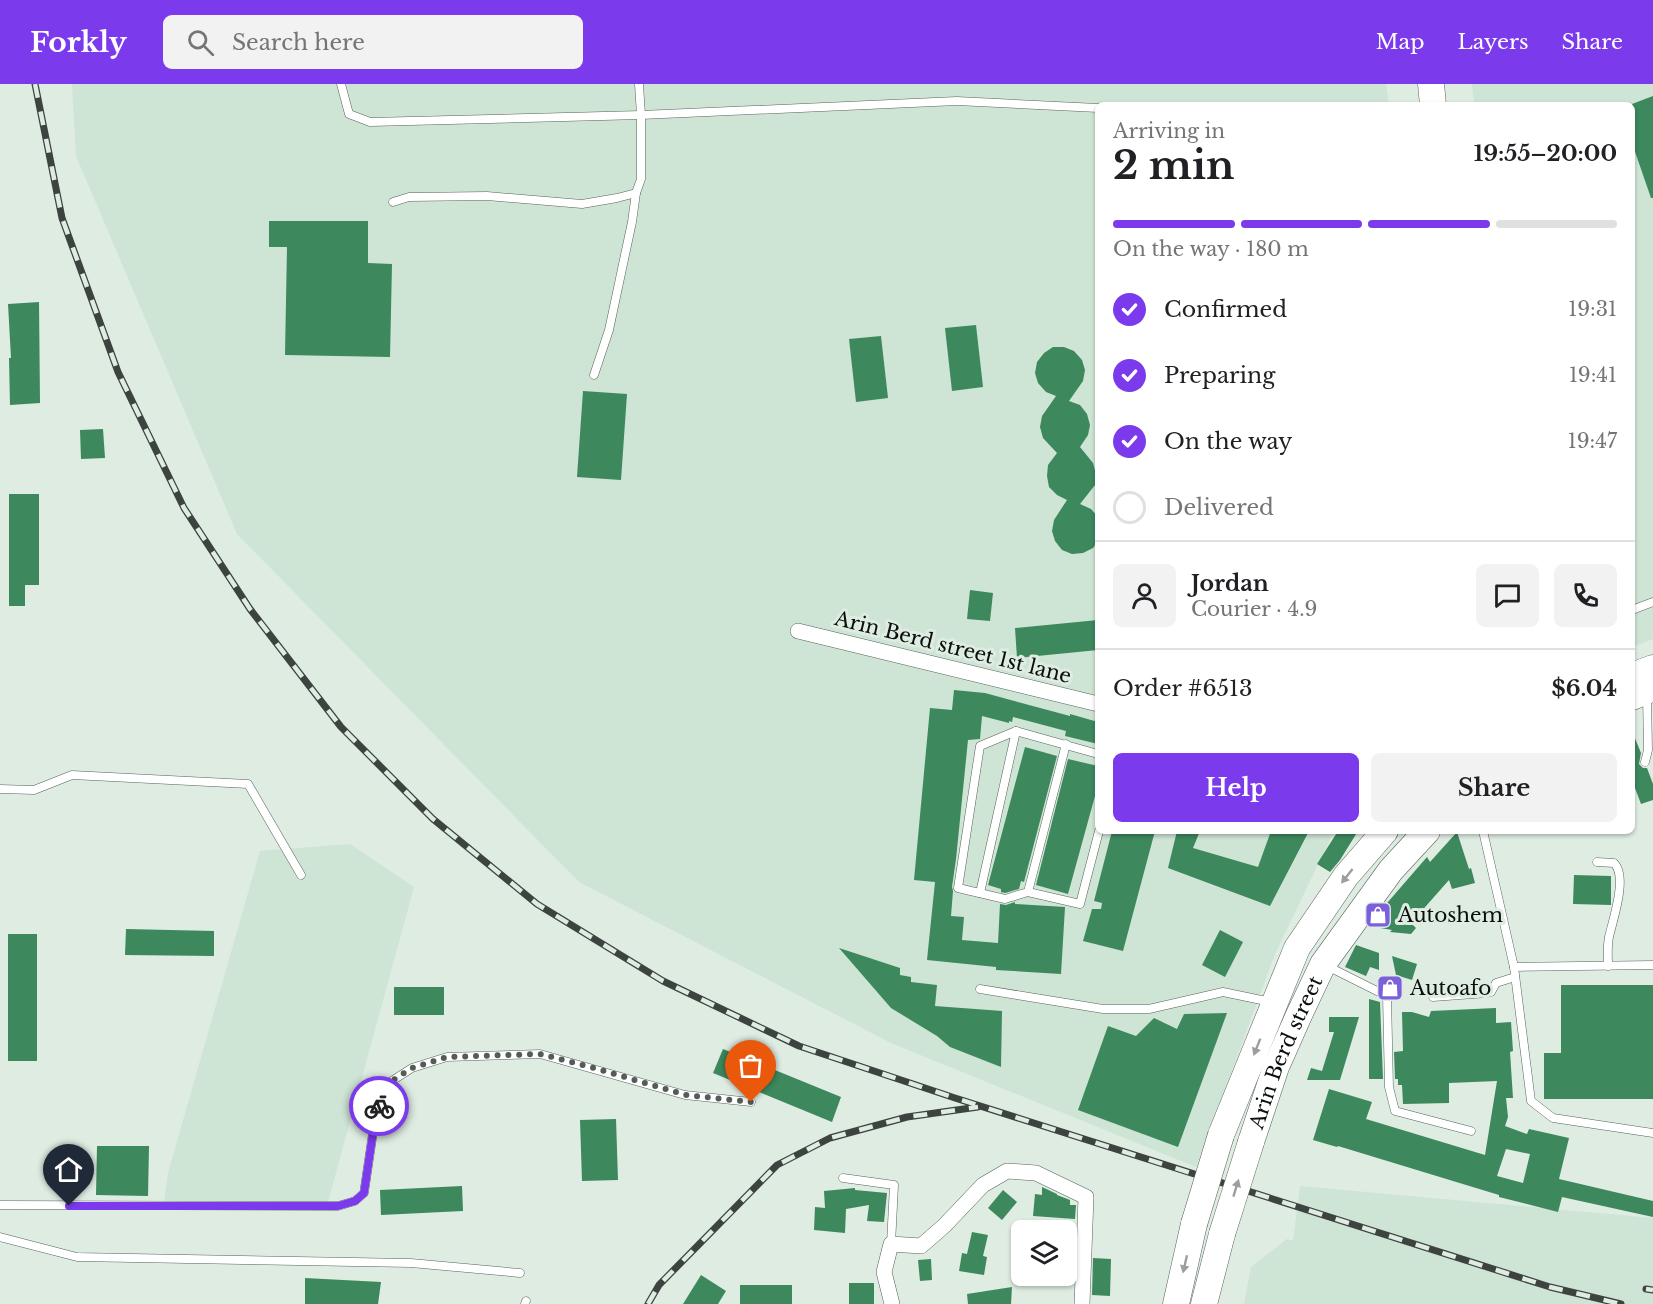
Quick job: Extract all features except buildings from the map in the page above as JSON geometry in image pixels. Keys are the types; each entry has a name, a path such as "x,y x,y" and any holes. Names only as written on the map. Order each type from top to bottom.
{"main road":[{"path":"1431,84 1433,102"},
{"name":"Arin Berd street","path":"1176,1304 1194,1224 1221,1135 1297,948 1346,876 1382,834"},
{"name":"Arin Berd street","path":"1204,1304 1222,1234 1251,1142 1276,1067 1299,1015 1323,964 1392,870 1424,834"}],"street":[{"name":"Arin Berd street 1st lane","path":"798,631 1095,703"},
{"path":"892,1304 885,1272 891,1244 921,1246 944,1226 983,1185 1007,1171 1036,1173 1086,1197 1082,1304"}],"lane":[{"path":"341,84 349,114 370,122 641,115 957,101 1095,108"},
{"path":"594,375 609,330 636,193 641,179 639,84"},
{"path":"393,202 409,197 487,196 582,204 636,193"},
{"path":"1635,609 1653,602"},
{"path":"1643,684 1648,750 1645,762"},
{"path":"980,893 1016,731"},
{"path":"1095,753 1016,731 980,746 958,888 1005,900 1028,892 1080,904 1098,834"},
{"path":"1028,892 1066,744"},
{"path":"0,789 34,789 72,775 248,784 301,875"},
{"path":"1485,834 1514,967 1531,1101 1552,1118 1653,1133"},
{"path":"1597,862 1614,863 1618,866 1619,872 1619,895 1609,938 1608,966"},
{"path":"1323,964 1387,996 1389,1087 1395,1111 1471,1131"},
{"path":"1514,967 1653,965"},
{"path":"1433,997 1487,993 1491,992 1496,983 1515,977"},
{"path":"980,989 1103,1009 1149,1009 1223,992 1275,1003"},
{"path":"0,1205 338,1206 355,1201 364,1193 375,1119 387,1084 412,1068 447,1057 540,1054 686,1095 751,1102"},
{"path":"843,1178 894,1185 891,1244"},
{"path":"0,1237 77,1257 411,1263 520,1272"}],"shaded area":[{"path":"72,84 1386,84 1389,102 1095,102 1095,834 1333,834 1275,954 1196,1167 891,1043 579,882 237,534 76,156"},
{"path":"1472,84 1653,84 1653,639 1635,646 1635,102 1474,102"},
{"path":"350,844 414,887 328,1202 164,1203 168,1173 260,851"},
{"path":"1300,1186 1653,1218 1653,1304 1244,1304 1251,1267 1287,1239 1293,1241"}],"railway":[{"path":"35,84 62,218 118,372 184,508 250,609 341,727 433,819 537,904 663,981 799,1046 955,1098 1550,1287 1621,1304"},
{"path":"648,1304 659,1285 777,1165 830,1138 907,1117 978,1107"},
{"path":"1646,1289 1653,1290"}],"way so far":[{"path":"379,1106 387,1084 412,1068 447,1057 540,1054 686,1095 751,1102"}],"place":[{"name":"Autoshem","path":"1378,915"},
{"name":"Autoafo","path":"1390,988"}],"route":[{"path":"69,1206 338,1206 355,1201 364,1193 379,1106"}]}
